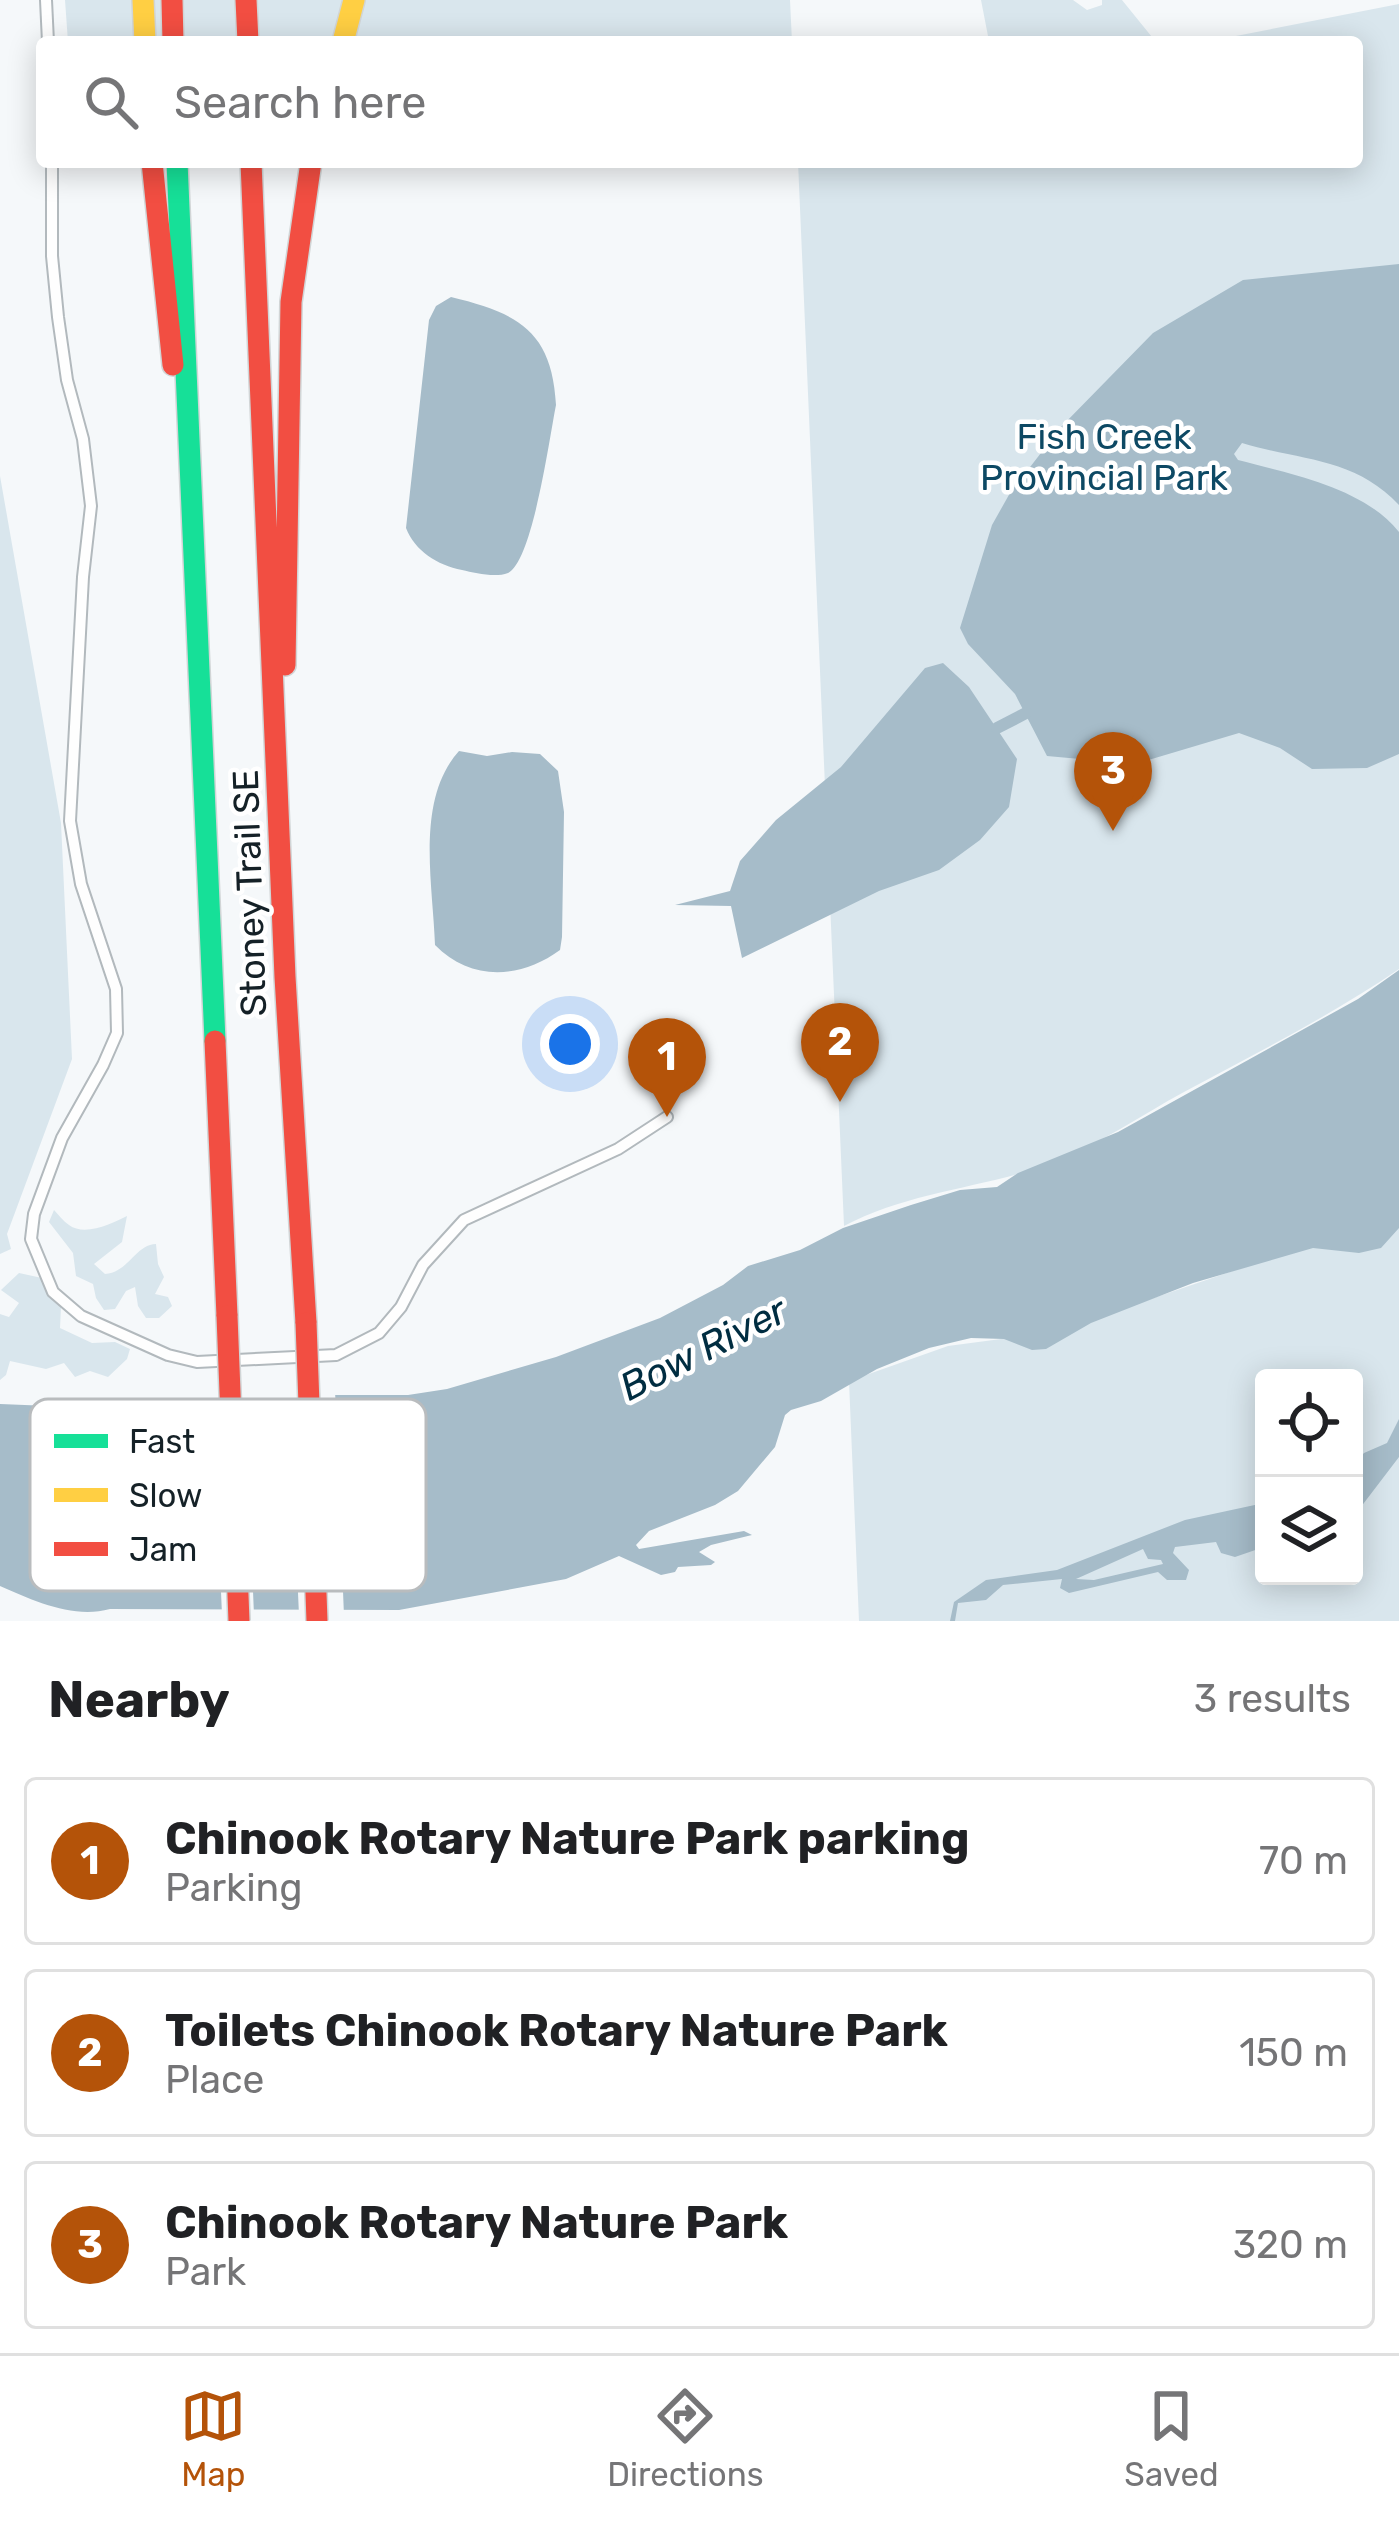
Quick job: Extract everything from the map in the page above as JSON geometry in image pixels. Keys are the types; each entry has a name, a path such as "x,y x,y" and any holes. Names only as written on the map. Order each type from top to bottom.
{"highway":[{"path":"143,0 145,36"},
{"path":"172,0 173,36"},
{"path":"248,0 248,36"},
{"path":"345,36 354,0"},
{"path":"153,168 168,332 188,460"},
{"name":"Stoney Trail SE","path":"177,168 230,1399"},
{"name":"Stoney Trail SE","path":"251,168 285,977 309,1399"},
{"path":"278,791 289,575 291,302 310,168"},
{"name":"Stoney Trail SE","path":"238,1591 239,1621"},
{"name":"Stoney Trail SE","path":"316,1591 317,1621"}],"street":[{"path":"46,0 48,36"},
{"path":"52,168 58,317 67,380 83,439 91,506 82,577 70,821 81,884 116,988 117,1033 62,1138 34,1214 31,1239 52,1292 81,1316 197,1362 336,1355 367,1341 401,1307 423,1265 464,1220 619,1149 667,1117"}],"green space":[{"path":"65,0 790,0 792,36 68,36"},
{"path":"981,0 1073,0 1087,10 1102,5 1102,0 1122,0 1151,36 988,36"},
{"name":"Fish Creek Provincial Park","path":"1399,4 1399,969 1072,1155 1029,1171 895,1205 844,1226 798,168 1363,168 1363,36 1236,36"},
{"path":"0,476 61,823 72,1059 7,1234 11,1249 0,1254"},
{"path":"54,1210 69,1225 83,1230 127,1216 122,1242 94,1264 105,1274 113,1272 156,1244 164,1277 155,1294 168,1297 172,1306 159,1318 146,1318 135,1287 126,1291 115,1309 104,1310 93,1284 76,1276 73,1253 49,1222"},
{"path":"1399,1221 1399,1621 859,1621 849,1381 948,1346 1054,1332 1300,1248"},
{"path":"19,1273 42,1278 61,1307 60,1328 92,1343 115,1342 130,1349 127,1359 108,1377 90,1371 75,1377 64,1363 46,1369 10,1361 0,1380 0,1314 9,1317 19,1303 1,1290"}],"water":[{"path":"1399,264 1399,505 1364,478 1326,463 1242,443 1234,454 1238,460 1346,493 1399,532 1399,754 1367,768 1312,769 1280,748 1239,733 1135,764 1047,756 1015,694 968,644 960,628 992,525 1010,493 1061,427 1153,333 1243,280"},
{"path":"451,297 495,310 527,329 547,359 553,379 556,405 533,522 517,564 503,574 479,574 444,565 421,550 406,528 429,320 436,306"},
{"path":"943,663 969,687 1017,759 1009,807 980,840 939,870 879,891 742,958 731,906 675,905 730,891 740,861 776,820 841,767 925,668"},
{"path":"459,751 487,756 540,754 558,771 564,812 562,937 560,950 528,967 479,970 435,945 432,818 436,793"},
{"name":"Bow River","path":"1399,970 1399,1228 1381,1248 1359,1253 1313,1248 1193,1283 1091,1323 1046,1349 1032,1350 1004,1339 971,1338 929,1348 877,1369 821,1401 791,1410 775,1447 738,1491 649,1531 636,1545 639,1549 744,1531 752,1535 699,1552 715,1562 711,1565 678,1567 661,1575 619,1556 566,1579 399,1610 82,1612 54,1607 0,1586 0,1404 30,1405 30,1591 426,1591 426,1399 298,1399 447,1389 556,1357 660,1318 723,1285 748,1266 911,1205 960,1190 997,1187 1018,1173 1118,1132 1358,999"},
{"path":"1399,1419 1399,1457 1363,1504 1363,1454 1387,1443"},
{"path":"1255,1505 1255,1550 1235,1557 1221,1553 1216,1542 1175,1547 1173,1553 1189,1570 1186,1580 1167,1580 1158,1572 1069,1593 1060,1588 1062,1579 1003,1585 986,1600 958,1603 955,1621 950,1621 954,1602 986,1580 1057,1570 1185,1520","holes":["1143,1549 1148,1559 1163,1564 1094,1580 1076,1579"]}],"pier":[{"path":"335,1390 335,1399 289,1399 289,1393"},
{"path":"221,1591 253,1591 254,1615 222,1615"},
{"path":"298,1591 343,1591 344,1616 299,1615"}],"waterway":[{"path":"997,728 1026,713"}],"traffic: fast":[{"path":"177,168 215,1041"}],"traffic: slow":[{"path":"143,0 145,36"},
{"path":"345,36 354,0"}],"traffic: jam":[{"path":"172,0 173,36"},
{"path":"246,0 248,36"},
{"path":"153,168 173,365"},
{"path":"251,168 285,977 306,1323"},
{"path":"285,665 291,302 310,168"},
{"path":"215,1041 227,1316"},
{"path":"227,1316 230,1399"},
{"path":"306,1323 309,1399"},
{"path":"238,1591 239,1621"},
{"path":"316,1591 317,1621"}],"place":[{"name":"Chinook Rotary Nature Park","path":"1113,831"},
{"name":"Toilets Chinook Rotary Nature Park","path":"840,1102"},
{"name":"Chinook Rotary Nature Park parking","path":"667,1117"}]}
